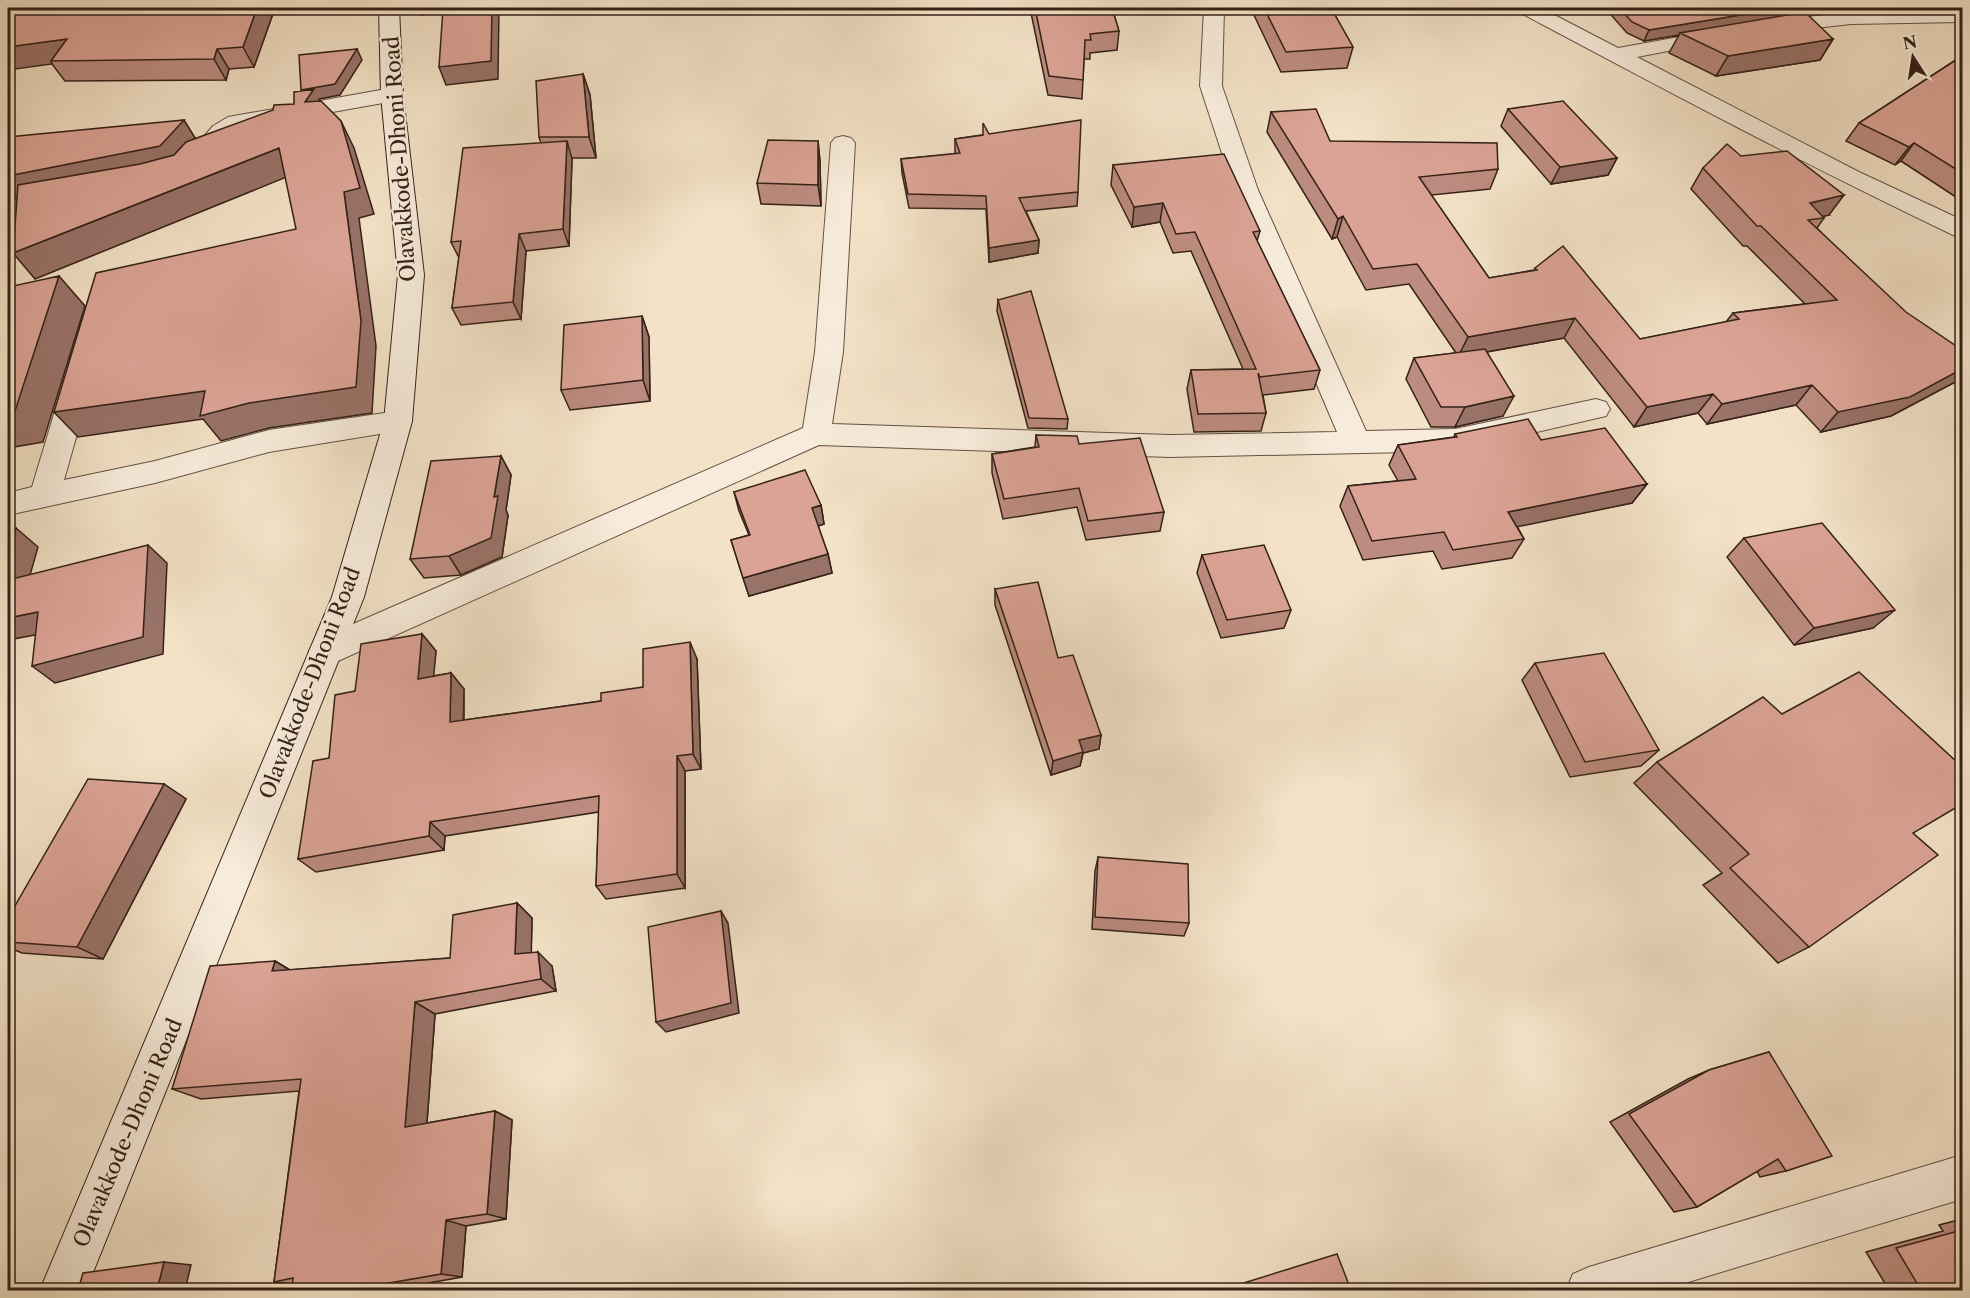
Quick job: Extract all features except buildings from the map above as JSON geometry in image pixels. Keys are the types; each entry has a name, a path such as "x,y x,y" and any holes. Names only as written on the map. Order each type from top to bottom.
{"street":[{"name":"Olavakkode-Dhoni Road","path":"63,1290 348,597 398,421 411,274 392,95 389,8"},
{"path":"1214,8 1211,86 1246,190 1356,442"},
{"path":"1526,8 1851,177 1962,229"},
{"path":"1613,55 1748,31 1851,18 1962,16"},
{"path":"183,174 221,131 236,122 392,95"},
{"path":"816,434 829,352 843,143"},
{"path":"8,208 86,195"},
{"path":"44,497 86,354"},
{"path":"326,651 816,434 1170,446 1455,440 1596,409"},
{"path":"8,504 155,472 269,441 398,421"},
{"path":"1589,1290 1962,1177"}]}
